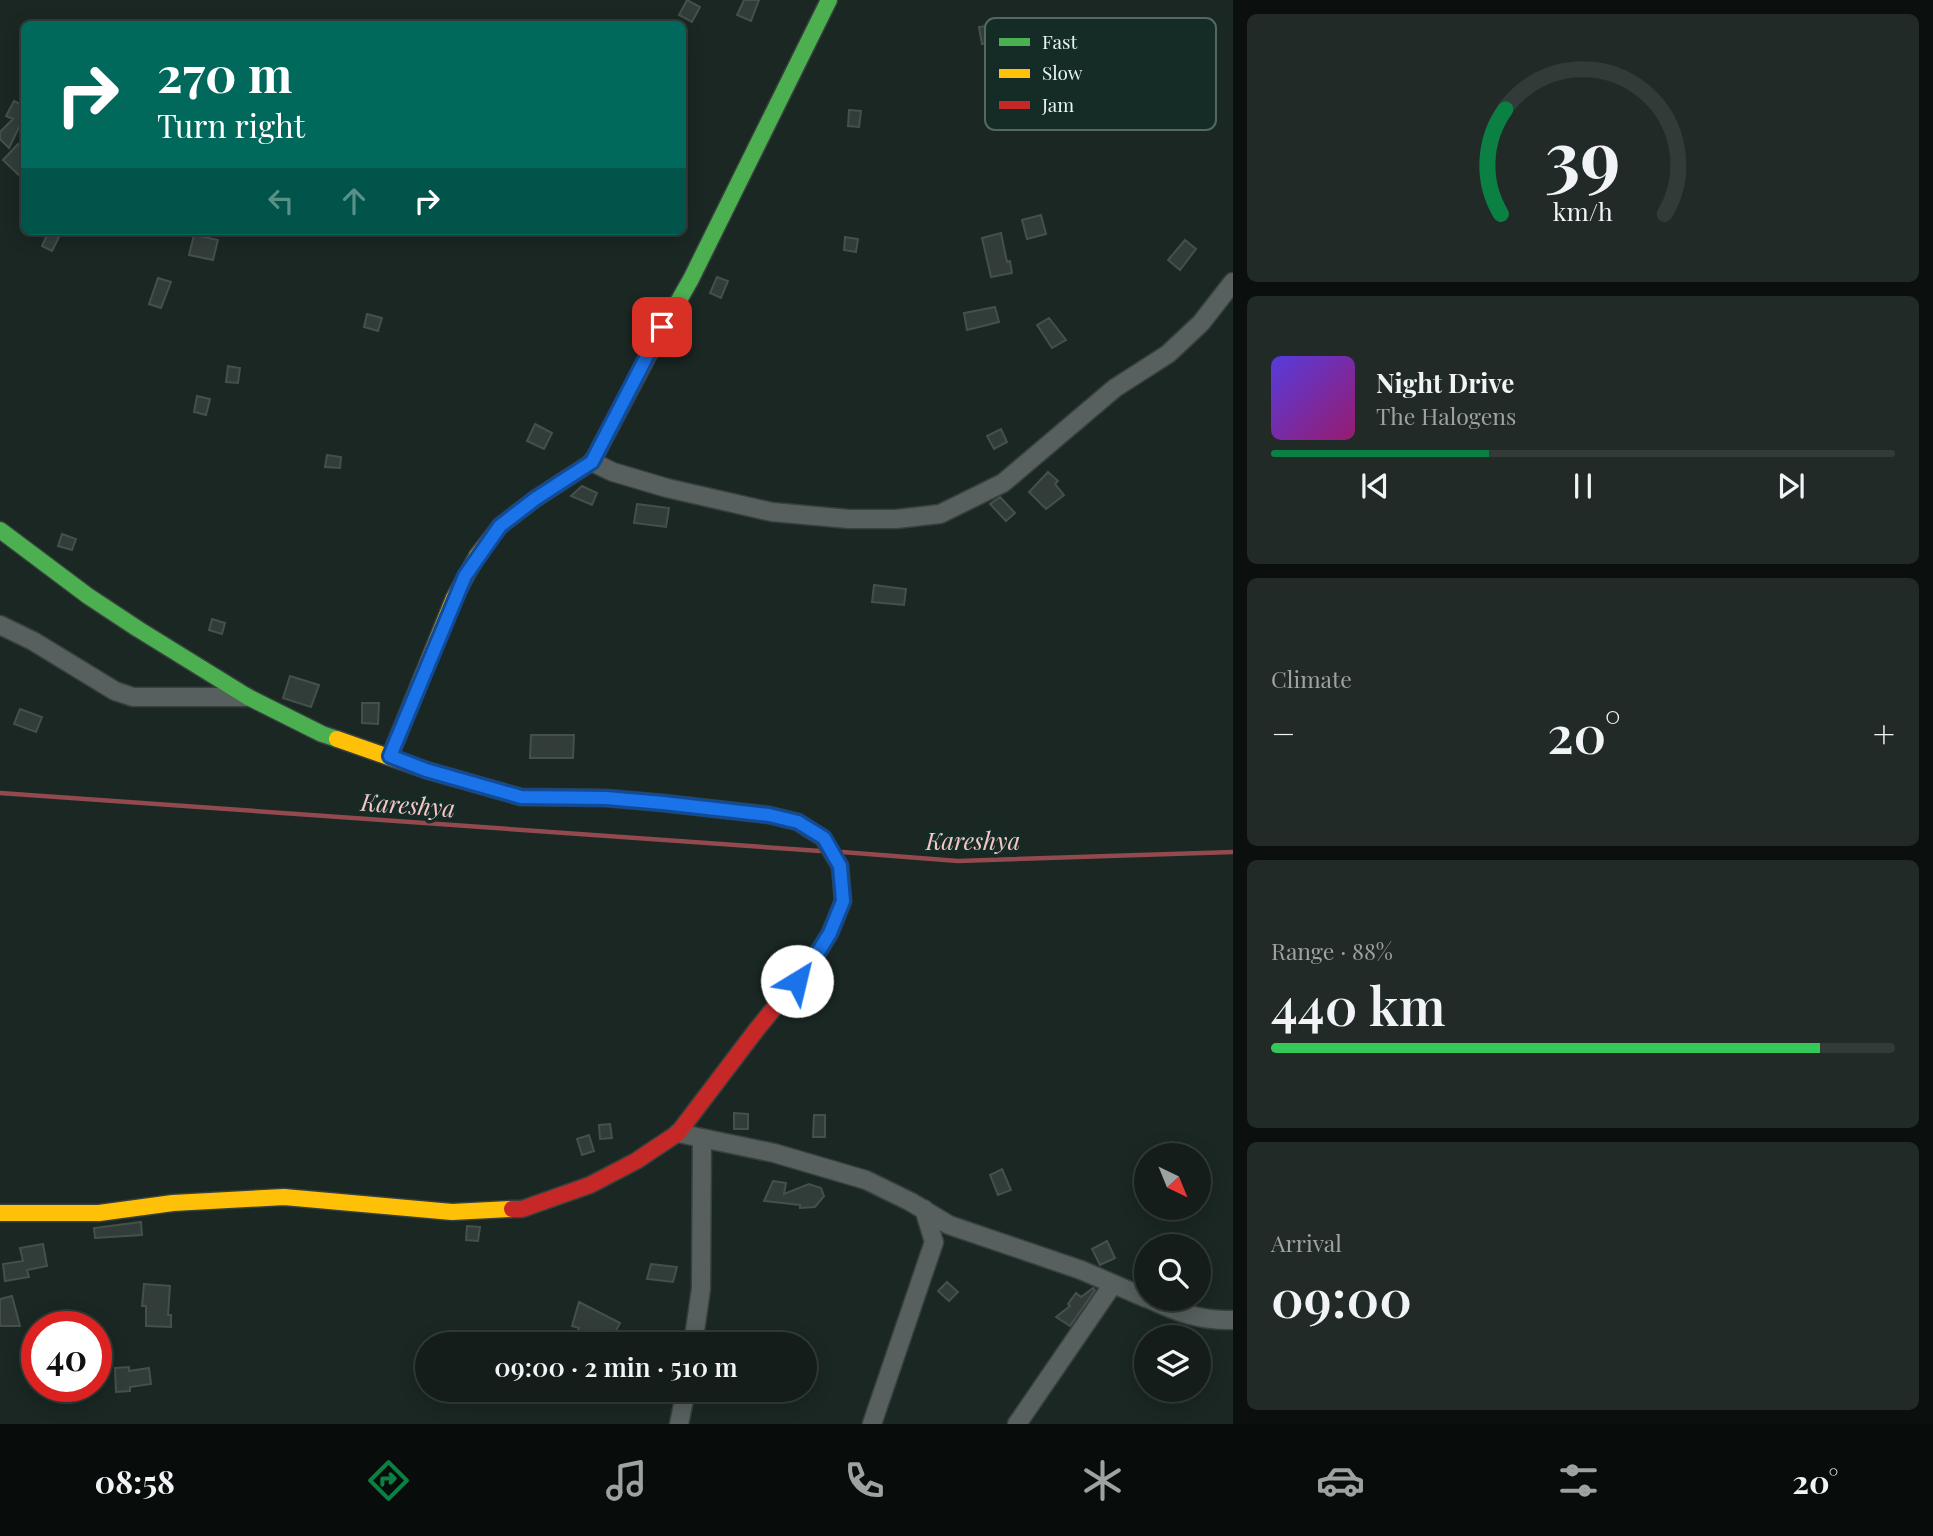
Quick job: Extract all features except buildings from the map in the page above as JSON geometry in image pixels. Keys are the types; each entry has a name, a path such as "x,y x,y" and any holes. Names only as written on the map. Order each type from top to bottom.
{"street":[{"path":"390,756 454,598 477,556 500,526 535,499 592,462 638,371 691,279 829,0"},
{"path":"592,462 613,472 644,481 772,512 849,519 896,519 940,514 1003,484 1115,388 1168,354 1201,323 1233,282"},
{"path":"0,530 88,596 248,697 322,734 426,770 521,797 606,798 769,815 798,822 824,838 840,866 843,901 830,933 812,962 678,1133 636,1161 590,1185 522,1209 452,1212 284,1197 173,1203 99,1213 0,1213"},
{"path":"0,625 33,641 115,691 132,697 248,697"},
{"path":"678,1133 774,1153 866,1180 924,1209 949,1225 1081,1270 1134,1293"},
{"path":"695,1332 701,1289 702,1139"},
{"path":"872,1424 934,1242 924,1209"},
{"path":"1017,1424 1113,1284"},
{"path":"1175,1311 1211,1321 1233,1320"},
{"path":"679,1424 684,1402"}],"waterway":[{"name":"Kareshya","path":"0,793 820,851"},
{"name":"Kareshya","path":"842,852 958,861 1233,852"}],"traffic: fast":[{"path":"657,339 691,279 829,0"},
{"path":"0,530 88,596 138,629 248,697 337,739"}],"traffic: slow":[{"path":"390,756 454,598 477,556 500,526 535,499 592,462 657,339"},
{"path":"337,739 426,770 521,797 606,798 663,803 769,815 798,822 807,828"},
{"path":"0,1213 99,1213 173,1203 284,1197 452,1212 512,1209"}],"traffic: jam":[{"path":"512,1209 522,1209 590,1185 636,1161 678,1133 812,962 830,933 843,901 840,866 823,838 807,828"}],"route":[{"path":"662,327 592,462 535,499 500,526 465,576 390,756 426,770 521,797 562,800 606,798 663,803 769,815 798,822 824,838 840,866 843,901 830,933 797,981"}]}
